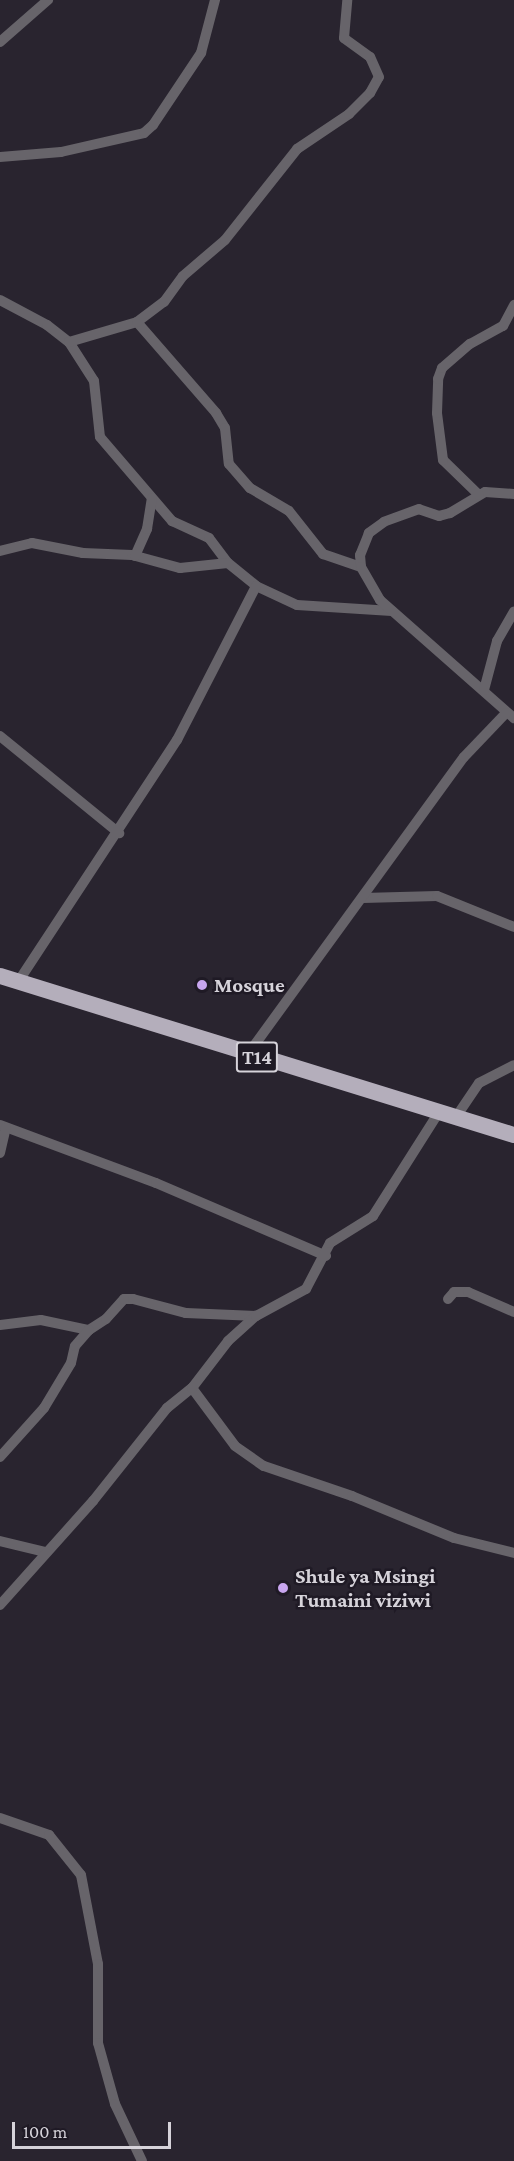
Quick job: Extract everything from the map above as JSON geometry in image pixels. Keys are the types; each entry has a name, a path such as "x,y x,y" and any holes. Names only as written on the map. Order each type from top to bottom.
{"highway":[{"name":"T14","path":"0,976 514,1135"}],"street":[{"path":"0,157 61,152 144,133 153,125 201,53 215,0"},
{"path":"69,342 137,322 225,240 297,149 348,114 370,93 379,76 370,57 344,38 347,0"},
{"path":"0,42 45,1"},
{"path":"0,300 47,325 69,342 94,381 100,437 172,521 209,538 228,563 256,586 297,605 392,611"},
{"path":"479,495 443,460 437,413 438,379 442,368 470,344 503,326 514,305"},
{"path":"137,322 216,413 225,428 230,464 250,488 289,511 323,554 361,567"},
{"path":"248,1054 464,757 510,715 392,611 371,588 361,567 364,541 384,522 419,509 441,516 479,495 493,491 514,494"},
{"path":"135,556 147,529 152,498"},
{"path":"0,551 32,543 135,556 189,568 228,563"},
{"path":"18,982 119,833 177,740 256,586"},
{"path":"484,690 497,641 514,611"},
{"path":"0,736 119,833"},
{"path":"363,898 437,896 514,927"},
{"path":"456,1117 479,1083 514,1065"},
{"path":"0,1605 93,1501 167,1408 192,1388 221,1348 256,1316 306,1289 326,1256 330,1244 365,1224 382,1205 439,1112"},
{"path":"0,1153 3,1126 156,1183 326,1256"},
{"path":"448,1299 454,1292 468,1292 514,1312"},
{"path":"0,1457 44,1408 71,1363 75,1346 88,1330 106,1319 124,1299 141,1298 186,1313 256,1316"},
{"path":"0,1324 41,1320 88,1330"},
{"path":"192,1388 211,1409 228,1439 264,1466 352,1496 454,1538 514,1553"},
{"path":"0,1541 45,1552"},
{"path":"0,1818 49,1835 81,1875 98,1964 98,2043 115,2104 142,2161"}],"place":[{"name":"Mosque","path":"202,985"},
{"name":"Shule ya Msingi Tumaini viziwi","path":"283,1588"}]}
